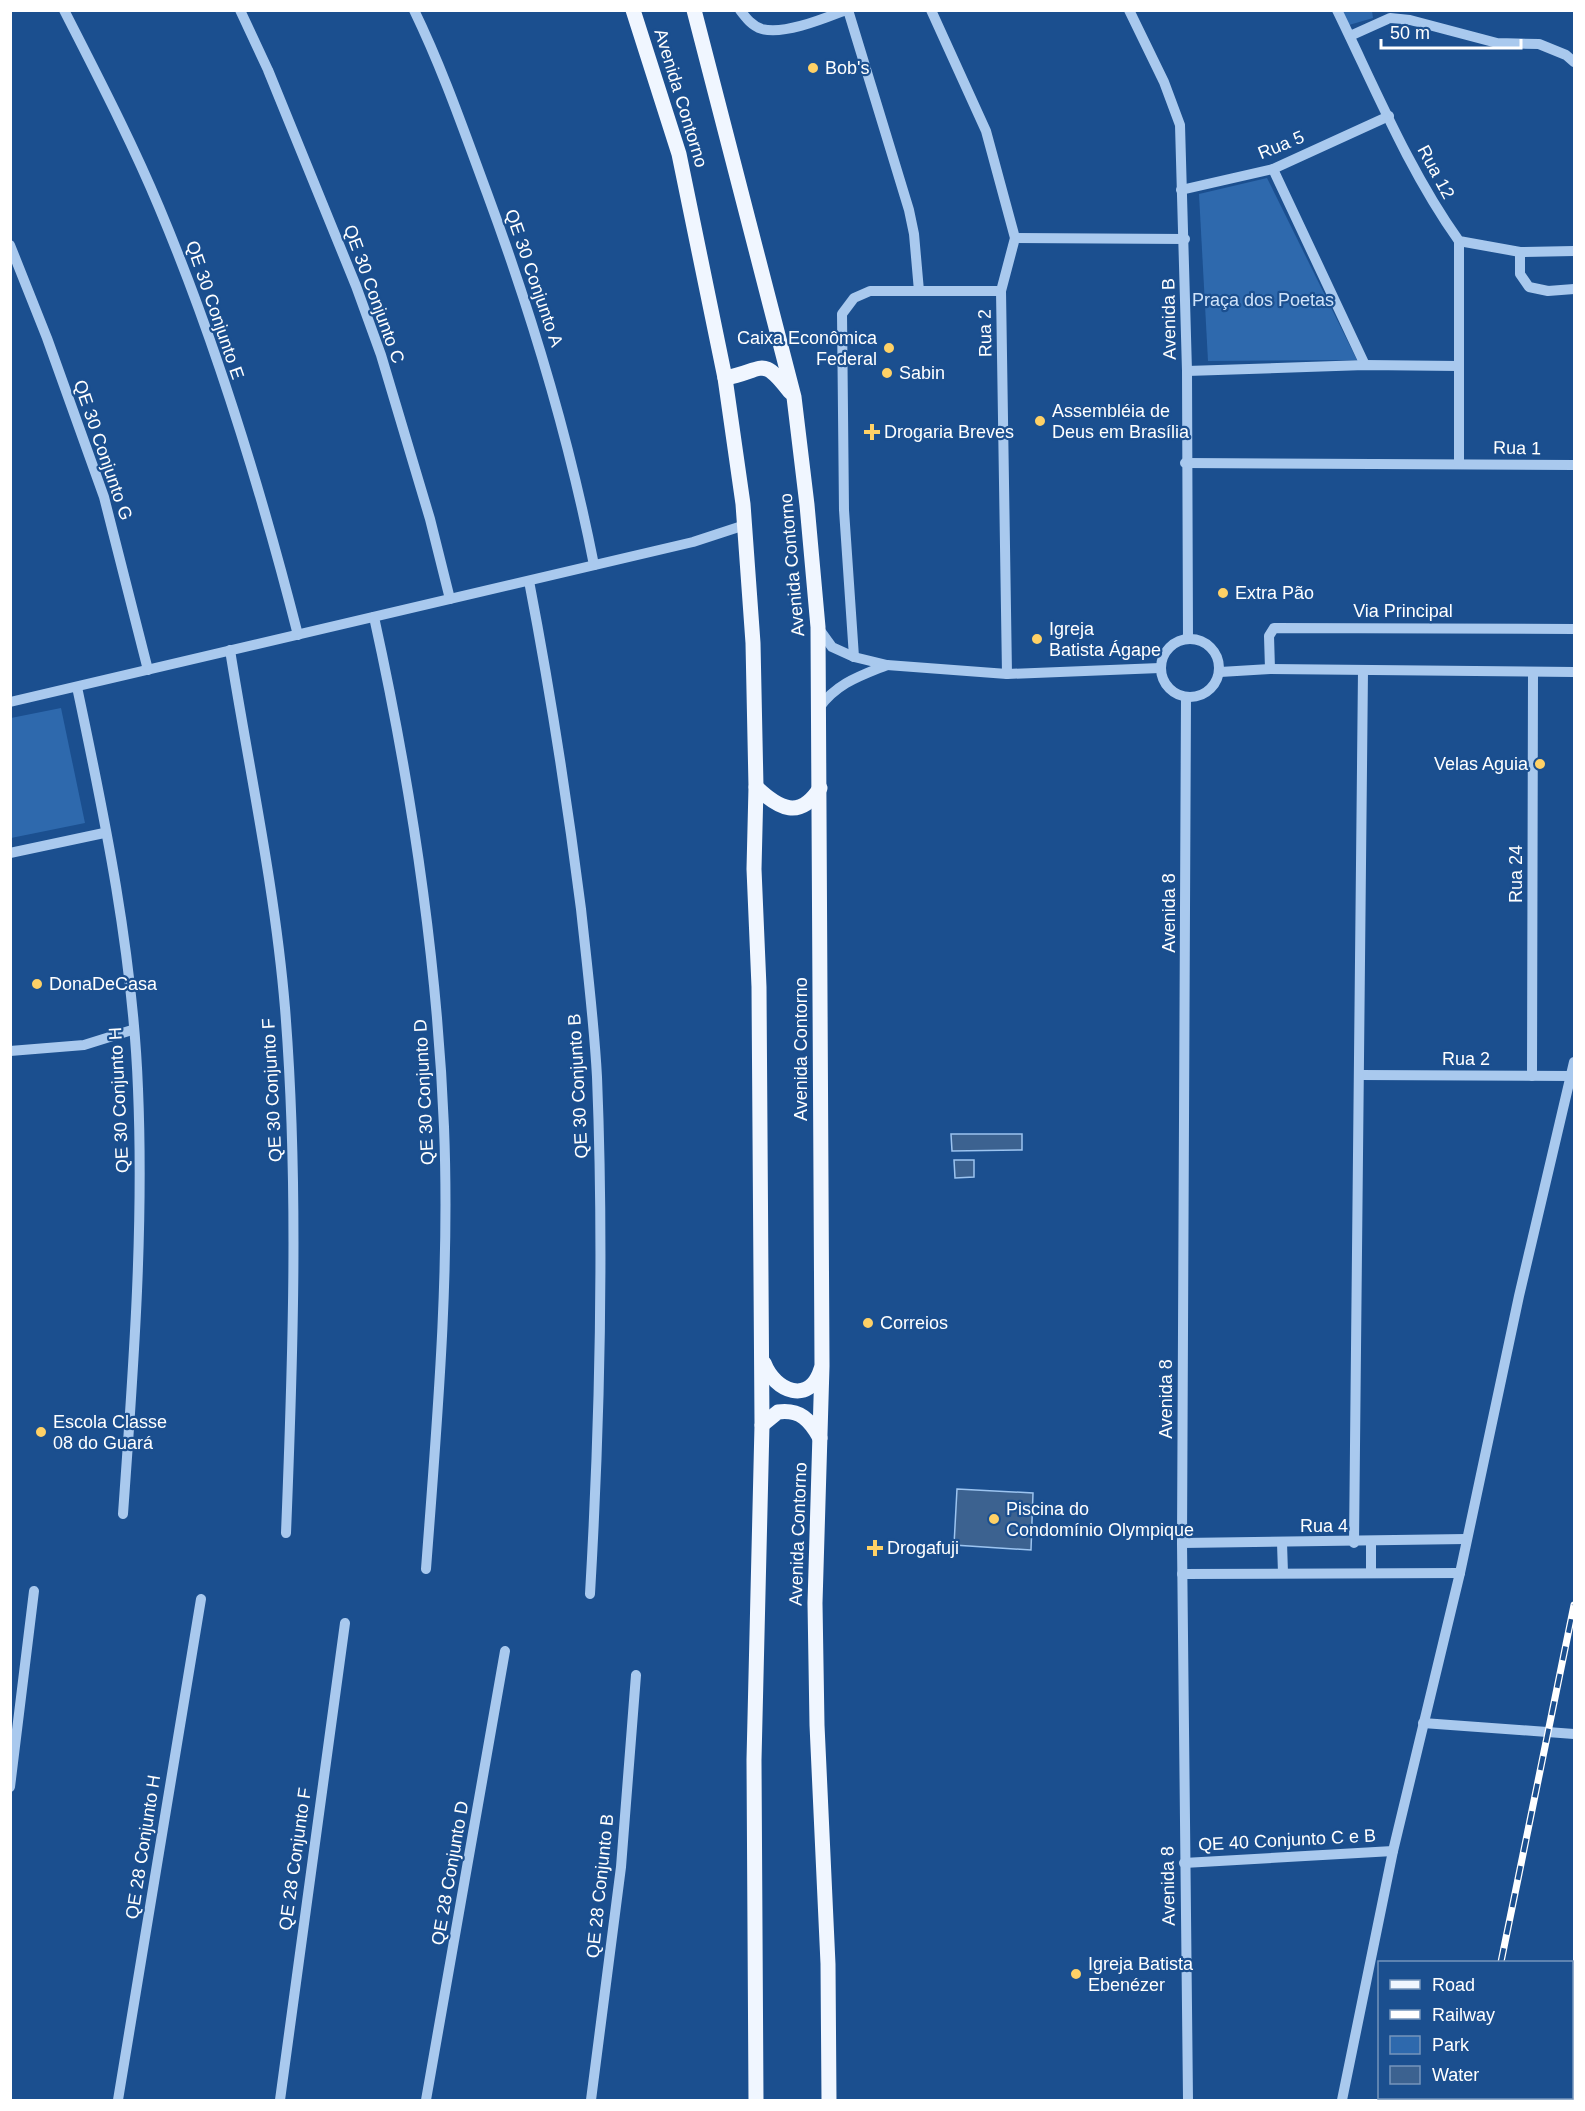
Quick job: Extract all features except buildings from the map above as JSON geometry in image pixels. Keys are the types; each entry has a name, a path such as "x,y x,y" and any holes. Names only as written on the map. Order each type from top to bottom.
{"main road":[{"name":"Avenida Contorno","path":"633,10 680,154 725,378 745,525 753,643 756,788 754,869 759,987 759,1274 762,1358 754,1760 756,2100"},
{"name":"Avenida Contorno","path":"694,10 794,397 807,504 818,627 822,1366 814,1603 828,1964 829,2100"},
{"path":"725,378 765,367 774,370 794,397"},
{"path":"756,788 778,806 790,808 808,802 820,788"},
{"path":"762,1358 771,1380 780,1387 790,1390 801,1390 811,1385 819,1377 822,1366"},
{"path":"762,1425 778,1412 798,1413 807,1418 820,1438"}],"street":[{"name":"QE 30 Conjunto E","path":"64,10 123,126 173,243 254,475 298,635"},
{"name":"QE 30 Conjunto C","path":"240,10 273,80 356,286 381,355 430,519 450,599"},
{"name":"QE 30 Conjunto A","path":"414,10 446,82 513,264 547,371 575,472 594,565"},
{"path":"740,10 752,24 769,30 810,23 847,10 909,210 914,234 919,291"},
{"name":"Rua 2","path":"931,10 986,131 1015,238 1001,291 1007,674"},
{"name":"Avenida B","path":"1129,10 1177,114 1181,142 1187,371 1185,463 1188,638"},
{"name":"Rua 12","path":"1337,10 1438,212 1459,241"},
{"path":"1350,36 1389,14 1497,43 1539,44 1575,62"},
{"name":"Rua 5","path":"1181,190 1273,169 1389,116"},
{"path":"1273,169 1365,365"},
{"path":"1015,238 1185,239"},
{"path":"1459,464 1459,241 1520,252 1575,251"},
{"name":"QE 30 Conjunto G","path":"10,245 47,338 104,497 123,562 148,670"},
{"path":"1520,252 1520,274 1529,287 1548,291 1575,289"},
{"path":"854,657 844,510 842,314 861,293 883,290 1001,291"},
{"path":"1187,371 1365,365 1458,366"},
{"name":"Rua 1","path":"1185,463 1575,465"},
{"path":"10,702 693,542 745,525"},
{"name":"QE 30 Conjunto B","path":"529,581 555,715 567,794 597,1077 601,1363 590,1594"},
{"name":"QE 30 Conjunto D","path":"374,617 396,719 419,868 431,960 442,1094 445,1238 442,1354 426,1569"},
{"path":"818,627 832,648 854,657 887,665 1007,674 1160,668"},
{"name":"Via Principal","path":"1270,669 1269,636 1274,628 1575,629"},
{"path":"1188,638 1196,639 1214,651 1220,672 1208,692 1186,698 1167,688 1160,668 1171,645 1188,638"},
{"name":"QE 30 Conjunto F","path":"230,650 273,906 285,1008 294,1263 286,1533"},
{"path":"819,708 828,695 846,681 887,665"},
{"path":"1220,672 1270,669 1575,672"},
{"path":"1354,1543 1363,670"},
{"name":"Rua 24","path":"1532,1076 1533,673"},
{"name":"QE 30 Conjunto H","path":"77,687 114,884 132,1030 139,1122 139,1267 123,1514"},
{"name":"Avenida 8","path":"1186,698 1182,1574 1188,2100"},
{"path":"10,853 104,833"},
{"path":"10,1051 84,1045 132,1030"},
{"path":"1342,2100 1393,1851 1460,1573 1519,1296 1575,1062"},
{"name":"Rua 2","path":"1360,1075 1572,1076"},
{"name":"Rua 4","path":"1182,1543 1354,1543 1466,1539"},
{"path":"1371,1542 1371,1573"},
{"path":"1282,1543 1283,1574"},
{"path":"1182,1574 1460,1573"},
{"path":"10,1787 34,1591"},
{"name":"QE 28 Conjunto H","path":"118,2100 201,1599"},
{"name":"QE 28 Conjunto F","path":"280,2100 345,1623"},
{"name":"QE 28 Conjunto D","path":"426,2100 505,1651"},
{"name":"QE 28 Conjunto B","path":"591,2100 621,1868 636,1675"},
{"path":"1424,1723 1575,1734"},
{"name":"QE 40 Conjunto C e B","path":"1184,1863 1393,1851"}],"green space":[{"path":"1342,11 1372,11 1373,18 1349,25"},
{"name":"Praça dos Poetas","path":"1267,178 1357,360 1208,361 1199,194"},
{"path":"61,708 85,823 11,838 11,718"}],"water":[{"path":"951,1134 1022,1134 1022,1150 952,1151"},
{"path":"954,1160 974,1160 974,1177 955,1178"},
{"name":"Piscina do Condomínio Olympique","path":"957,1489 1033,1493 1031,1550 954,1545"}],"railway":[{"path":"1501,1961 1574,1605"}],"place":[{"name":"Bob's","path":"813,68"},
{"name":"Caixa Econômica Federal","path":"889,348"},
{"name":"Sabin","path":"887,373"},
{"name":"Assembléia de Deus em Brasília","path":"1040,421"},
{"name":"Drogaria Breves","path":"872,432"},
{"name":"Extra Pão","path":"1223,593"},
{"name":"Igreja Batista Ágape","path":"1037,639"},
{"name":"Velas Aguia","path":"1540,764"},
{"name":"DonaDeCasa","path":"37,984"},
{"name":"Correios","path":"868,1323"},
{"name":"Escola Classe 08 do Guará","path":"41,1432"},
{"name":"Piscina do Condomínio Olympique","path":"994,1519"},
{"name":"Drogafuji","path":"875,1548"},
{"name":"Igreja Batista Ebenézer","path":"1076,1974"}]}
